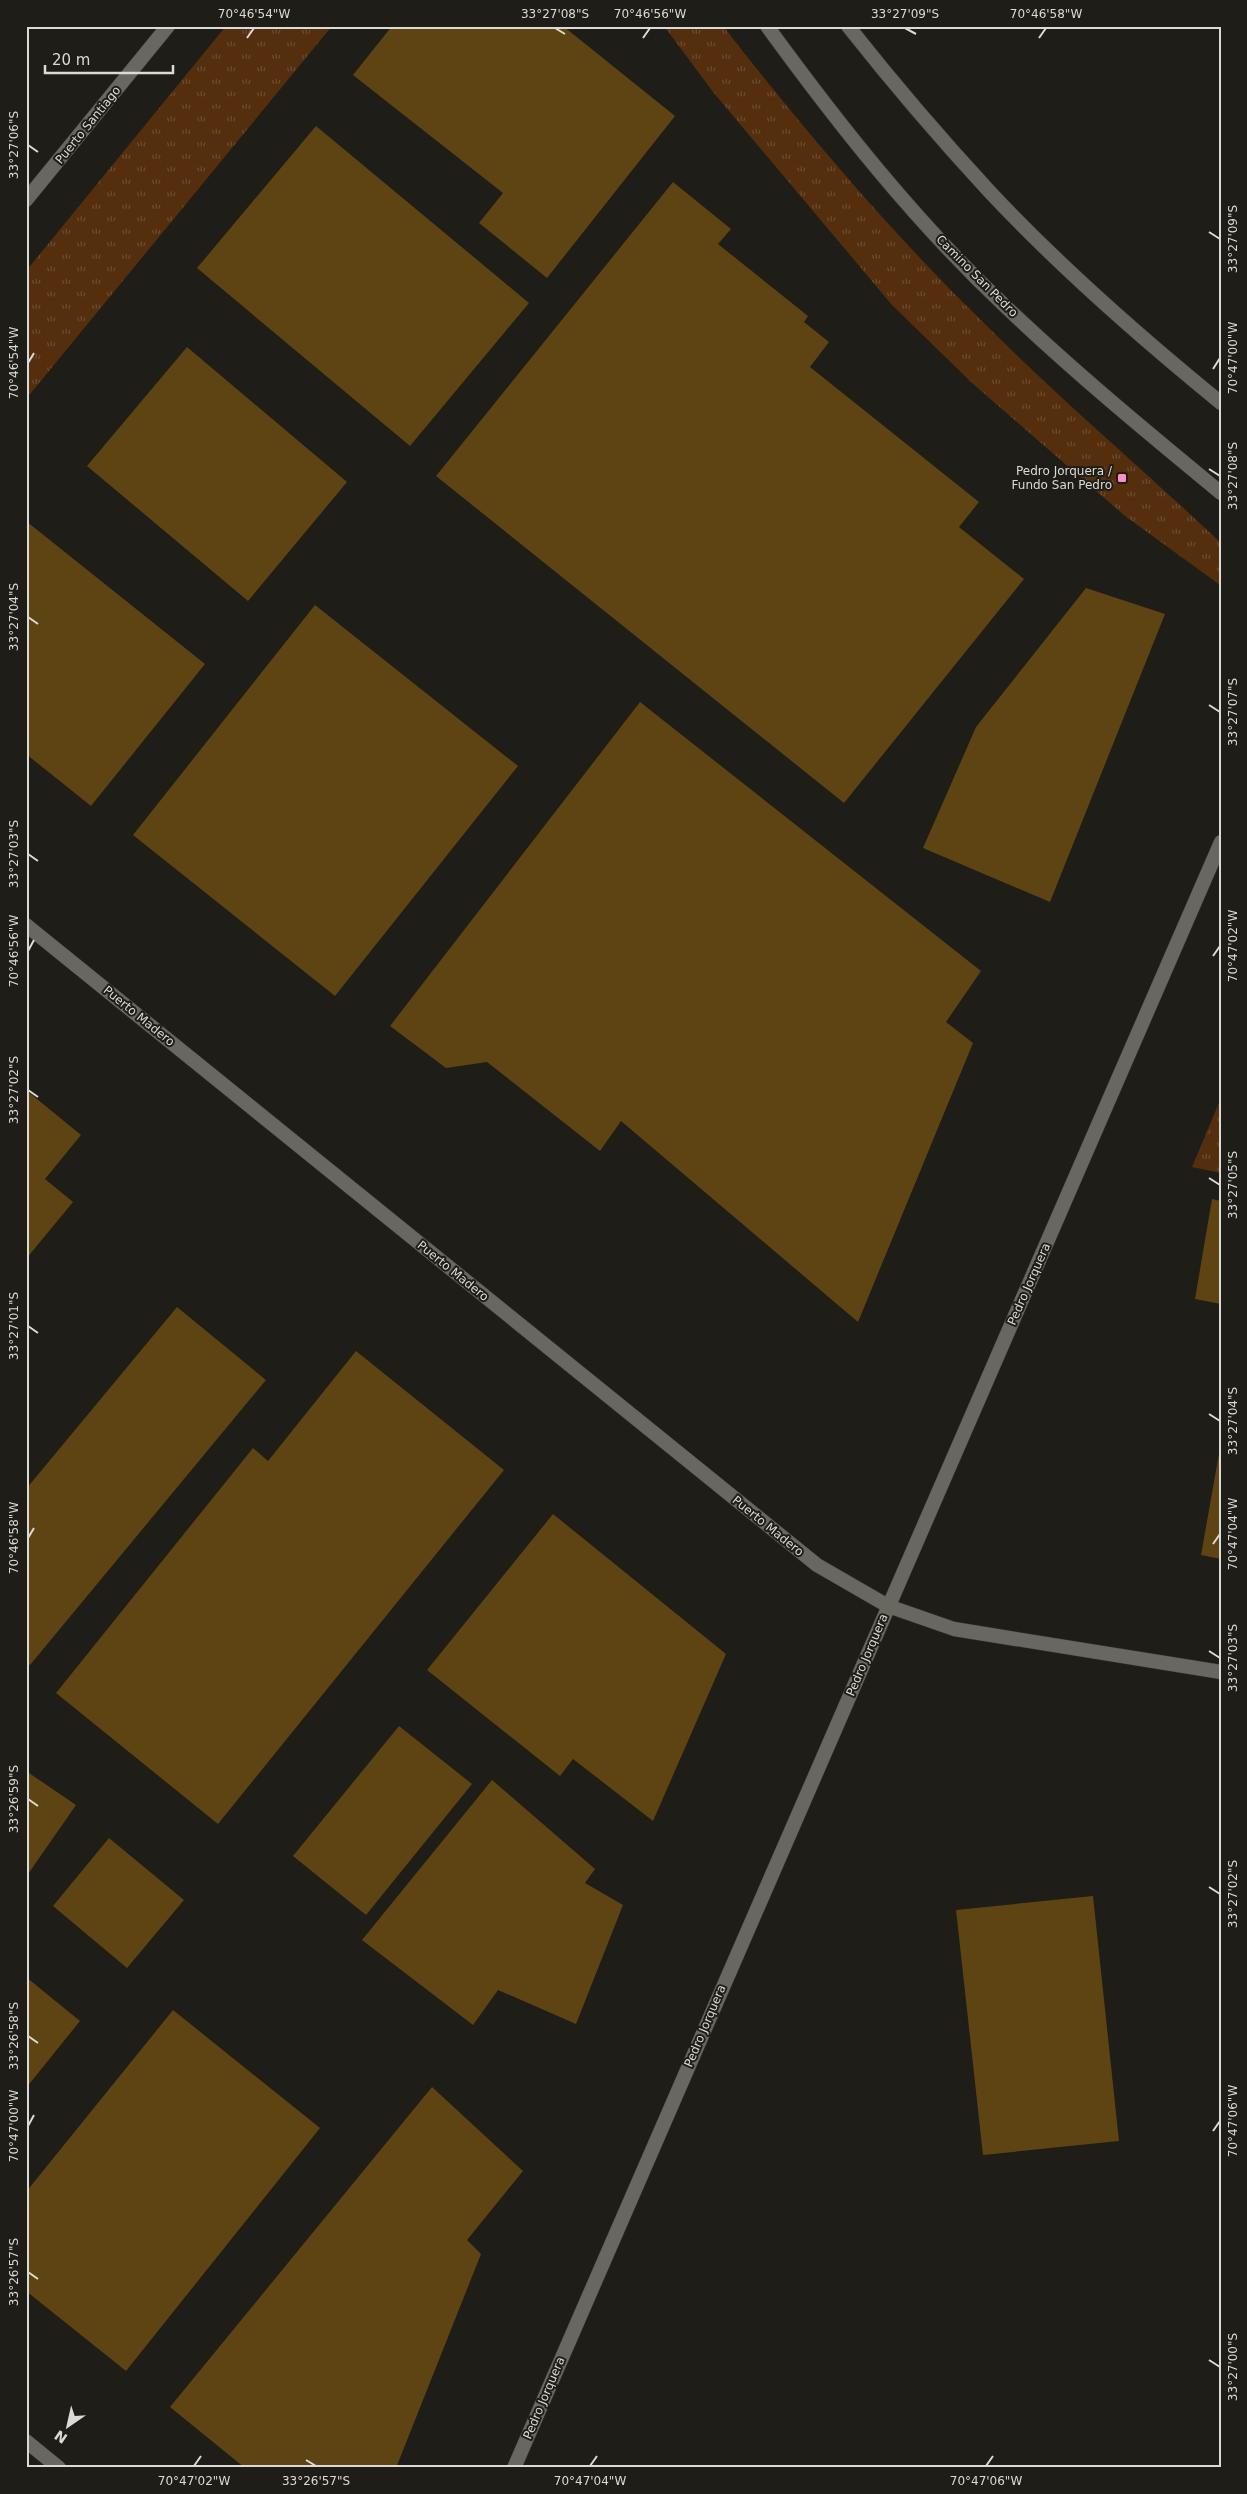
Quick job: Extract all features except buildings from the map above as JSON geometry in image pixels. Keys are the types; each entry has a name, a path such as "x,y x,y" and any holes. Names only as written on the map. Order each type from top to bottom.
{"street":[{"name":"Puerto Santiago","path":"26,200 168,26"},
{"name":"Camino San Pedro","path":"767,26 819,98 877,169 938,238 1003,304 1070,367 1221,493"},
{"path":"848,26 926,121 996,198 1103,302 1221,403"},
{"name":"Pedro Jorquera","path":"514,2468 1221,842"},
{"name":"Puerto Madero","path":"26,925 817,1566 888,1606 954,1629 1221,1672"},
{"path":"26,2441 59,2468"}],"green space":[{"path":"226,26 332,26 26,399 26,271"},
{"path":"664,26 723,26 850,181 952,292 1016,355 1221,543 1220,585 1125,516 972,383 892,305 713,92"},
{"path":"1221,1098 1221,1173 1192,1167"}],"place":[{"name":"Pedro Jorquera / Fundo San Pedro","path":"1122,478"}]}
